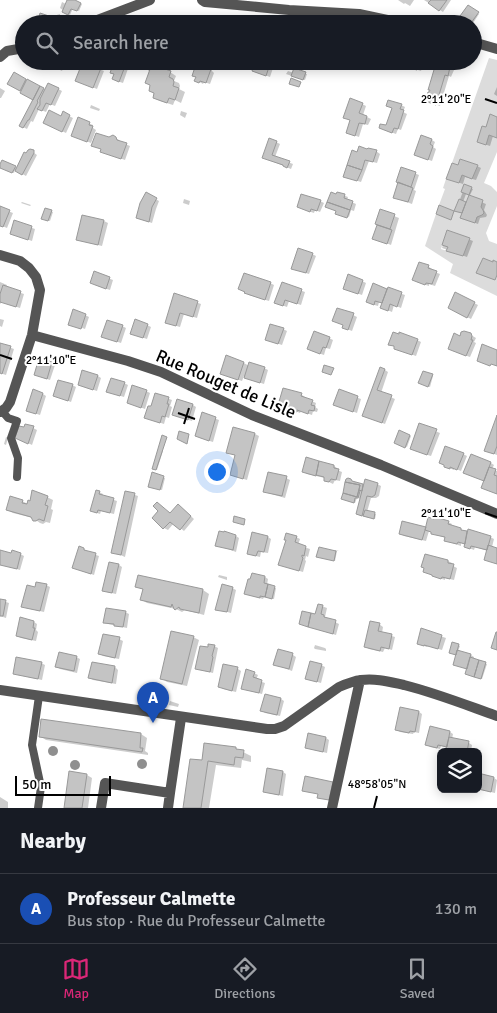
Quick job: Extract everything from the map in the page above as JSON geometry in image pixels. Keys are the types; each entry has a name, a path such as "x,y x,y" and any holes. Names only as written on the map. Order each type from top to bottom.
{"street":[{"path":"111,15 150,0"},
{"path":"202,0 205,2 289,10 364,15"},
{"path":"482,45 497,49"},
{"path":"2,52 15,50"},
{"path":"0,255 20,261 29,268 36,277 40,290 32,334 10,402 1,411"},
{"name":"Rue Rouget de Lisle","path":"32,334 161,372 252,414 382,465 497,514"},
{"path":"0,690 267,730 284,726 339,687 360,680 388,681 427,690 497,716"},
{"path":"332,808 360,680"},
{"path":"168,808 181,718"},
{"path":"101,808 105,783 170,793"}],"lane":[{"path":"1,411 8,418 17,421 12,438 18,458 17,477"},
{"path":"38,808 41,787 32,745 39,696"}],"shaded area":[{"path":"489,58 497,60 497,152 484,183 491,186 497,192 497,206 486,233 489,241 497,244 497,296 450,273 453,264 425,246 436,214 451,220 454,211 439,205 445,189 443,188 446,179 459,183 462,175 472,179 478,165 460,159 458,165 452,163","holes":["469,196 482,208 484,212 482,215 477,217 455,210 459,199 466,202","447,230 470,238 463,256 441,249"]}],"building":[{"path":"67,0 75,0 81,3 77,11 71,9 68,15 62,12"},
{"path":"431,0 447,0 439,11 428,3"},
{"path":"468,5 479,12 477,15 461,15"},
{"path":"79,70 100,70 93,88 75,81"},
{"path":"111,70 124,70 119,82 112,79 114,74 110,73"},
{"path":"150,70 171,71 169,77 173,79 173,86 179,88 175,100 169,98 167,103 153,98 154,93 149,91 150,85 145,83"},
{"path":"194,70 211,70 206,83 194,81 196,77 192,76"},
{"path":"252,70 268,70 266,76"},
{"path":"293,70 306,72 303,80 291,76"},
{"path":"434,70 449,70 448,76 445,75 436,105 425,101 430,90 428,90"},
{"path":"14,72 26,79 20,91 7,84"},
{"path":"291,78 301,82 299,87 289,84"},
{"path":"27,79 40,86 33,100 20,93"},
{"path":"48,83 59,88 51,105 46,103 42,111 37,109"},
{"path":"40,86 44,88 29,120 23,128 19,126"},
{"path":"350,98 363,103 359,113 367,116 365,124 359,123 355,136 346,133 350,120 343,118"},
{"path":"388,100 402,104 400,109 404,110 398,129 394,128 392,133 379,128 380,124 386,125 392,108 386,106"},
{"path":"49,110 61,116 63,111 70,115 62,132 43,123"},
{"path":"490,114 497,117 497,138 489,135 486,145 477,142 482,126 486,127"},
{"path":"78,117 90,122 89,125 93,126 87,142 71,136"},
{"path":"96,133 109,137 113,135 117,140 127,143 121,159 100,152 101,149 91,146"},
{"path":"421,135 432,139 430,144 433,146 428,160 414,155"},
{"path":"269,138 277,141 272,155 290,161 287,168 262,158"},
{"path":"359,146 377,150 373,162 365,160 362,170 347,165 352,150 357,152"},
{"path":"30,149 34,150 34,153 22,175 15,171 24,152 26,153"},
{"path":"460,159 478,165 472,179 462,175 459,183 446,179 452,163 458,165"},
{"path":"2,160 16,166 12,173 0,168"},
{"path":"347,165 362,170 357,181 343,177"},
{"path":"401,167 416,172 411,187 396,182"},
{"path":"398,182 413,188 408,202 393,198"},
{"path":"464,184 472,187 469,195 461,192"},
{"path":"146,192 157,198 152,207 149,222 136,218 140,203"},
{"path":"331,192 345,194 344,198 353,201 350,210 327,202"},
{"path":"301,194 321,200 317,211 311,209 310,212 297,207"},
{"path":"469,195 483,200 481,207 484,213 477,217 475,223 460,218"},
{"path":"459,199 466,202 462,213 454,211"},
{"path":"327,202 350,210 347,218 335,214 336,211 325,207"},
{"path":"439,205 454,211 451,220 436,214"},
{"path":"0,206 10,210 3,227 0,226"},
{"path":"45,208 52,210 48,221 41,219"},
{"path":"380,209 395,214 390,229 375,224"},
{"path":"82,215 104,220 98,245 76,240"},
{"path":"14,220 32,226 28,240 10,234"},
{"path":"377,225 392,230 387,244 372,239"},
{"path":"447,230 470,238 463,256 446,251 448,247 442,245"},
{"path":"298,248 313,253 306,273 291,269"},
{"path":"483,258 497,262 495,280 476,273"},
{"path":"419,262 429,265 428,268 437,271 432,284 426,283 425,285 412,280"},
{"path":"94,271 110,277 106,289 90,283"},
{"path":"244,273 271,282 265,300 238,289"},
{"path":"348,274 363,280 358,294 343,289"},
{"path":"282,282 302,289 297,304 285,300 283,306 274,303"},
{"path":"373,283 387,289 382,303 375,301 374,305 366,302"},
{"path":"3,285 21,291 16,307 0,302"},
{"path":"388,287 402,292 397,307 390,304 388,311 380,308"},
{"path":"455,292 475,302 467,318 448,308"},
{"path":"174,293 198,301 193,317 180,313 176,326 165,323"},
{"path":"337,308 354,313 348,330 342,328 343,325 332,321"},
{"path":"73,309 86,314 81,329 68,325"},
{"path":"135,319 148,324 143,338 130,334"},
{"path":"107,320 123,325 117,342 101,337"},
{"path":"270,324 284,328 278,344 265,340"},
{"path":"314,331 330,337 326,348 323,347 320,354 307,349"},
{"path":"393,332 399,334 399,332 418,339 412,355 388,345"},
{"path":"461,332 471,333 471,340 473,340 466,356 448,349 454,333 460,336"},
{"path":"0,343 11,346 2,374 0,373"},
{"path":"482,344 497,350 497,366 491,364 490,366 477,361"},
{"path":"226,355 244,362 238,380 220,374"},
{"path":"39,358 52,362 47,379 34,375"},
{"path":"249,362 265,367 260,383 244,378"},
{"path":"324,365 334,368 331,375 322,372"},
{"path":"380,367 385,369 377,390 392,395 382,423 362,416"},
{"path":"82,370 98,375 93,390 78,385"},
{"path":"423,371 433,374 428,387 418,383"},
{"path":"111,378 125,382 120,396 106,392"},
{"path":"58,380 73,384 68,401 53,396"},
{"path":"132,385 147,390 141,408 127,403"},
{"path":"283,388 302,393 301,396 313,400 311,405 315,406 314,411 309,410 308,414 278,405"},
{"path":"33,389 43,393 36,414 26,411"},
{"path":"339,389 358,396 353,412 333,405"},
{"path":"155,393 169,397 165,417 162,416 160,423 144,418 148,406 151,406"},
{"path":"177,399 193,404 188,420 172,415"},
{"path":"202,412 216,417 209,441 195,436"},
{"path":"497,415 497,446 494,454 484,451"},
{"path":"419,423 437,429 427,455 410,449"},
{"path":"25,424 34,426 28,444 15,438 19,426 24,427"},
{"path":"233,427 255,433 243,479 230,475 235,455 226,453"},
{"path":"399,430 410,435 405,448 394,443"},
{"path":"179,431 189,434 187,444 177,439"},
{"path":"162,435 167,437 156,470 152,469"},
{"path":"445,446 464,453 457,470 444,467 444,465 439,463"},
{"path":"471,454 491,462 484,481 463,473"},
{"path":"306,457 319,461 316,476 302,472"},
{"path":"319,461 334,465 334,468 339,469 336,480 324,481 324,477 316,475"},
{"path":"489,467 496,469 494,475 497,476 497,494 481,488"},
{"path":"152,472 164,476 160,490 148,487"},
{"path":"268,472 287,476 282,496 263,492"},
{"path":"348,478 363,484 362,491 359,490 360,485 345,482"},
{"path":"365,479 378,483 375,495 372,497 367,496 362,516 356,514"},
{"path":"345,482 360,485 357,497 343,493"},
{"path":"32,490 48,496 45,505 48,506 44,521 39,519 33,521 31,517 6,510 10,496 23,500 22,503 27,504 28,500 30,501"},
{"path":"96,490 100,491 99,494 114,498 110,513 98,510 97,513 90,511"},
{"path":"359,490 358,498 355,498 354,503 341,499 343,493 357,497"},
{"path":"125,491 135,493 121,555 111,553"},
{"path":"157,502 170,513 178,504 191,516 180,530 170,522 163,529 152,518 158,511 153,506"},
{"path":"365,510 375,512 374,519 363,516"},
{"path":"234,516 245,519 244,525 233,522"},
{"path":"428,517 449,521 448,524 467,531 465,544 444,541 445,537 431,534 431,532 425,530"},
{"path":"402,521 426,527 422,540 399,534"},
{"path":"468,529 491,536 487,550 471,546 470,549 464,547"},
{"path":"219,531 236,535 233,550 215,546"},
{"path":"252,532 268,536 264,552 258,551 256,556 247,554"},
{"path":"286,533 297,536 295,542 306,546 299,571 278,565 286,540 284,540"},
{"path":"488,545 497,548 497,564 484,560"},
{"path":"79,546 84,548 84,550 96,553 91,574 72,568"},
{"path":"319,547 336,551 334,561 316,557"},
{"path":"0,550 11,553 12,550 21,553 17,569 0,565"},
{"path":"425,554 448,560 448,563 454,564 450,579 442,577 441,579 423,572 424,568 421,567"},
{"path":"109,562 119,564 112,593 102,591"},
{"path":"252,573 265,576 264,583 268,584 265,597 260,596 260,598 244,594 248,579 250,579"},
{"path":"138,575 203,589 199,613 180,609 179,607 175,610 172,604 171,607 140,600 143,589 135,587"},
{"path":"36,582 47,584 40,611 21,607 27,585 35,587"},
{"path":"222,584 233,587 227,612 215,610"},
{"path":"268,584 275,586 272,599 265,597"},
{"path":"0,599 6,600 3,616 0,616"},
{"path":"318,604 323,605 321,614 324,617 336,620 333,634 308,627 311,613 315,614"},
{"path":"106,608 126,611 123,627 103,623"},
{"path":"302,611 311,613 308,627 299,624"},
{"path":"20,617 34,621 33,628 35,628 32,640 16,636"},
{"path":"370,621 380,623 378,631 392,634 389,649 381,647 380,651 364,647"},
{"path":"421,628 442,635 438,649 417,644"},
{"path":"171,631 194,636 182,684 160,679"},
{"path":"497,632 497,650 491,648"},
{"path":"103,634 120,637 115,658 98,654"},
{"path":"452,642 459,644 456,655 449,653"},
{"path":"208,644 215,645 210,672 195,669 200,646 208,647"},
{"path":"278,649 293,653 289,669 273,665"},
{"path":"457,650 471,654 467,669 453,665"},
{"path":"59,652 77,656 74,671 55,667"},
{"path":"16,657 42,662 38,679 13,674"},
{"path":"470,657 479,660 474,677 465,674"},
{"path":"479,660 486,662 481,679 474,677"},
{"path":"310,661 322,664 317,682 305,679"},
{"path":"92,662 115,666 112,683 88,678"},
{"path":"223,664 238,667 232,691 218,687"},
{"path":"246,669 255,672 253,677 262,680 259,693 241,689"},
{"path":"265,694 281,698 277,715 260,711"},
{"path":"400,707 419,711 415,732 410,731 409,733 395,730"},
{"path":"41,719 141,733 140,748 143,748 142,752 39,737"},
{"path":"430,726 450,731 447,747 438,745 437,748 425,745"},
{"path":"308,733 326,737 323,752 305,748"},
{"path":"449,737 469,741 468,748 446,748"},
{"path":"204,743 236,747 236,749 244,750 243,758 235,757 234,765 208,761 201,808 183,808 190,759 202,760"},
{"path":"267,768 283,771 279,795 263,792"},
{"path":"69,771 87,774 82,808 64,808"},
{"path":"482,774 494,777 491,792 482,790"},
{"path":"305,776 333,782 329,800 317,798 318,794 302,791"}],"place":[{"name":"Professeur Calmette","path":"153,723"}]}
